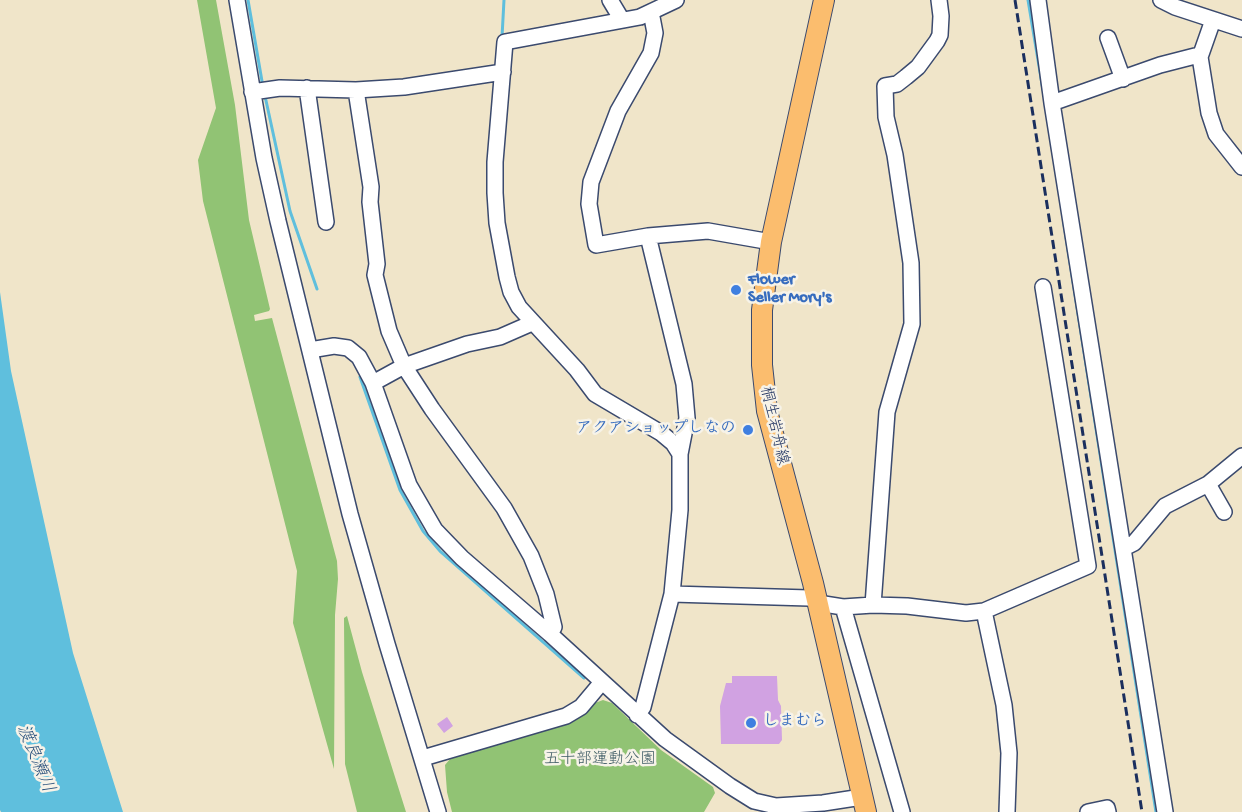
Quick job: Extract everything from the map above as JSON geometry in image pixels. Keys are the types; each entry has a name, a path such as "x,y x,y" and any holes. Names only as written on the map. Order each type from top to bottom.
{"main road":[{"name":"桐生岩舟線","path":"824,0 771,242 762,310 763,387 776,447 817,601 864,805"}],"street":[{"path":"237,0 252,92 278,221 350,514 438,812"},
{"path":"610,0 622,20"},
{"path":"676,0 640,17 506,42 495,162 497,223 511,292 519,306 577,370 595,394 661,433 673,443 680,454"},
{"path":"873,605 887,412 912,324 911,263 895,155 886,117 885,86 897,84 918,67 937,41 940,35 941,16 939,0"},
{"path":"1038,0 1052,103 1166,812"},
{"path":"1161,0 1175,7 1242,28"},
{"path":"651,12 655,33 654,46 647,63 614,121 591,182 589,204 596,245 648,236 708,231 771,242"},
{"path":"1213,20 1200,57 1211,124 1242,167"},
{"path":"1108,38 1123,79"},
{"path":"1052,103 1160,65 1195,56 1200,57"},
{"path":"252,92 280,88 356,90 404,87 503,72"},
{"path":"307,88 326,222"},
{"path":"356,90 370,187 377,264 375,275 389,331 404,366 432,409 504,508 531,556 546,594 554,627 550,634"},
{"path":"637,715 643,707 672,594 680,510 680,454 687,418 677,354 648,236"},
{"path":"672,594 809,598 824,604 843,607 908,606 966,613 984,611 1088,566 1043,287"},
{"path":"373,383 404,366 467,344 500,337 532,322"},
{"path":"310,350 334,346 348,348 359,357 373,383 409,485 435,530 462,558 550,634 637,715 684,753 754,801 776,806 823,803 864,805"},
{"path":"1124,548 1134,543 1165,506 1208,483 1242,456"},
{"path":"1208,483 1224,512"},
{"path":"843,607 902,812"},
{"path":"984,611 1004,705 1009,753 1007,812"},
{"path":"423,758 566,716 581,707 602,682"},
{"path":"1089,812 1107,808 1108,812"}],"green space":[{"path":"197,0 216,0 235,105 249,220 270,309 254,315 255,321 272,318 337,561 334,769 293,623 297,571 203,201 198,160 216,108"},
{"path":"347,616 406,812 357,812 345,764 344,618"},
{"name":"五十部運動公園","path":"603,700 612,703 661,750 713,787 715,793 704,812 452,812 447,792 445,765 450,759"}],"water":[{"name":"渡良瀬川","path":"0,292 11,371 73,653 123,812 1,812 0,810"}],"building":[{"name":"しまむら","path":"732,676 777,676 782,740 779,744 721,744 720,706 726,683 732,683"},
{"path":"447,717 453,726 444,733 437,724"}],"waterway":[{"path":"248,0 263,87"},
{"path":"502,37 504,0"},
{"path":"1028,0 1043,90"},
{"path":"265,96 290,211 317,289"},
{"path":"1064,224 1156,812"},
{"path":"360,377 400,490 423,531 440,551 584,678"}],"railway":[{"path":"1015,0 1142,812"}],"place":[{"name":"Flower Seller Mory's","path":"736,290"},
{"name":"アクアショップしなの","path":"748,430"},
{"name":"しまむら","path":"751,723"}]}
